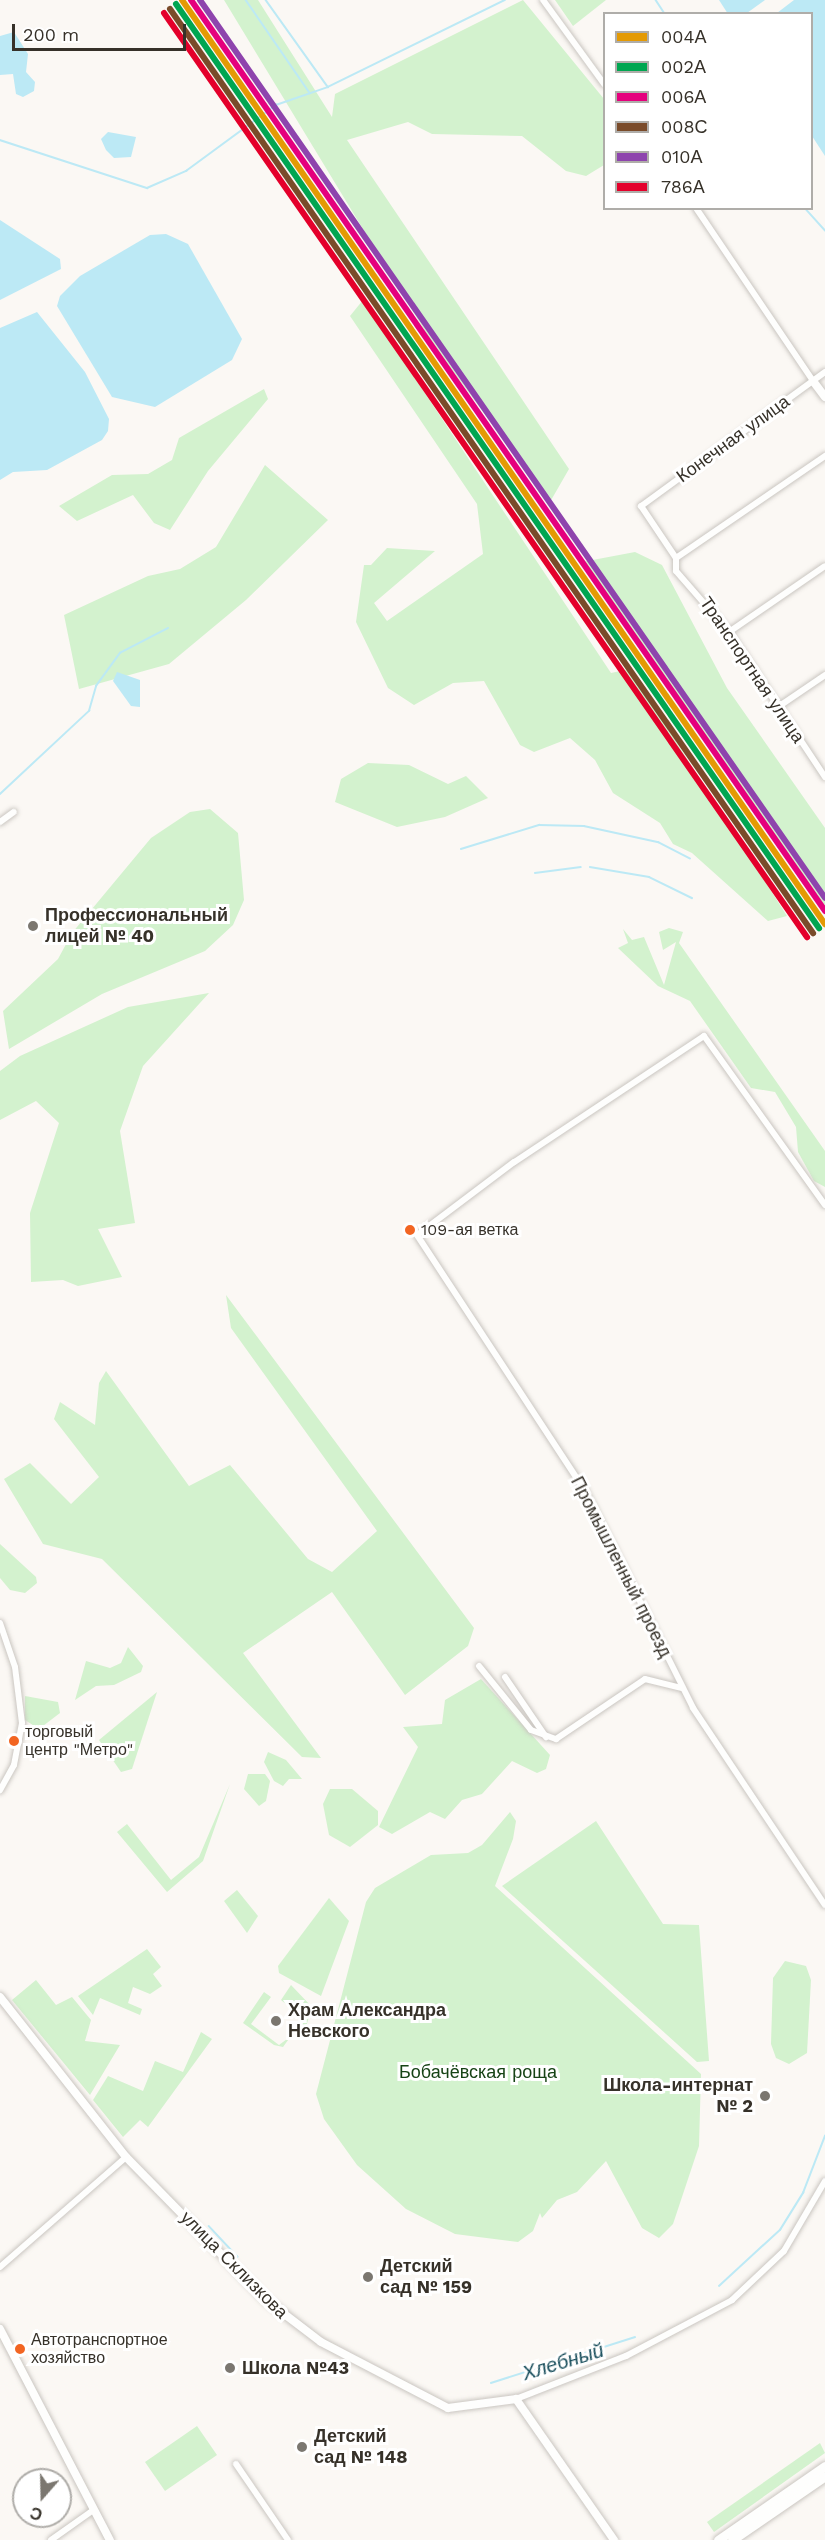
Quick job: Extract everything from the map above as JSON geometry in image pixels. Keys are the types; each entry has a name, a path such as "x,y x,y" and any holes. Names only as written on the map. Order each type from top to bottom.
{"main road":[{"path":"718,2540 825,2466"},
{"path":"732,2540 825,2476"}],"street":[{"path":"543,0 603,83"},
{"path":"697,210 825,397"},
{"name":"Конечная улица","path":"641,506 825,372"},
{"path":"676,558 825,456"},
{"name":"Транспортная улица","path":"641,506 676,558 676,571 729,632 825,777"},
{"path":"729,632 825,566"},
{"path":"778,707 825,675"},
{"path":"0,822 14,812"},
{"name":"Промышленный проезд","path":"825,1205 704,1036 417,1231 585,1491 682,1688 825,1905"},
{"path":"0,1623 17,1677 22,1723 14,1765 0,1790"},
{"path":"479,1666 514,1713 547,1738"},
{"path":"505,1677 547,1738"},
{"path":"547,1738 573,1729 645,1679 682,1688"},
{"name":"улица Склизкова","path":"0,1996 126,2157 266,2300 315,2339 451,2410 516,2398"},
{"path":"0,2268 126,2157"},
{"path":"614,2540 516,2398 626,2356 732,2300 784,2251 825,2181"},
{"path":"0,2329 92,2511 110,2540"},
{"path":"236,2464 288,2540"},
{"path":"51,2540 92,2511"}],"green space":[{"path":"224,0 258,0 332,117 335,94 523,0 603,98 603,166 586,176 566,171 522,136 432,134 408,122 347,140 569,469 550,502 434,346"},
{"path":"555,0 606,0 573,26"},
{"path":"363,300 611,673 630,669 787,916 768,921 692,853 673,844 660,823 613,793 595,760 570,738 534,752 520,745 484,681 453,683 414,705 388,688 356,622 364,565 371,565 387,548 435,551 374,603 387,621 483,554 477,504 350,316"},
{"path":"264,389 268,399 208,471 170,530 154,523 133,495 77,521 59,506 112,475 148,474 172,460 179,438"},
{"path":"265,465 328,520 246,600 169,664 79,689 64,615 148,576 180,569 216,547"},
{"path":"635,552 662,565 727,688 825,828 825,910 582,562"},
{"path":"368,763 409,765 448,784 466,776 488,798 445,817 397,827 335,802 341,779"},
{"path":"210,809 238,833 244,900 233,925 205,951 102,994 9,1049 3,1011 58,959 72,933 151,838 190,812"},
{"path":"669,928 683,932 679,943 825,1151 825,1187 814,1181 798,1152 796,1127 775,1092 751,1088 690,1001 658,986 618,948 628,943 623,929 632,940 644,937 664,985 676,942 663,950 659,932"},
{"path":"209,993 143,1066 120,1131 135,1223 98,1229 122,1277 78,1286 63,1280 31,1282 30,1213 59,1123 36,1101 0,1120 0,1071 20,1056 128,1007"},
{"path":"226,1295 474,1628 468,1646 405,1695 332,1592 243,1653 321,1758 302,1757 102,1559 43,1544 4,1479 30,1463 71,1504 99,1477 54,1419 60,1402 95,1425 99,1383 106,1371 189,1486 230,1465 308,1559 332,1572 377,1531 231,1328"},
{"path":"0,1544 36,1577 37,1583 25,1593 10,1590 0,1578"},
{"path":"128,1647 143,1666 141,1672 114,1685 96,1686 75,1700 86,1661 110,1668 121,1663"},
{"path":"481,1679 550,1755 546,1769 537,1773 512,1761 482,1794 462,1800 445,1819 430,1812 392,1834 379,1827 418,1747 403,1727 442,1724 445,1700"},
{"path":"157,1692 132,1769 121,1772 99,1740"},
{"path":"25,1696 58,1702 60,1713 39,1729 25,1720"},
{"path":"268,1752 286,1760 302,1779 289,1779 283,1786 274,1781 264,1762"},
{"path":"248,1774 265,1774 270,1781 266,1801 259,1806 244,1789"},
{"path":"230,1784 203,1861 167,1892 117,1832 127,1824 171,1880 199,1857"},
{"path":"330,1789 352,1789 378,1811 378,1825 350,1847 329,1835 323,1804"},
{"name":"Бобачёвская роща","path":"510,1812 516,1821 513,1839 495,1886 701,2074 699,2146 673,2224 659,2238 642,2228 606,2161 577,2192 557,2200 542,2218 540,2213 533,2231 518,2242 455,2234 406,2209 357,2165 324,2119 316,2094 366,1902 375,1888 431,1855 468,1853 482,1845"},
{"path":"596,1821 663,1924 699,1925 709,2061 697,2062 502,1886"},
{"path":"237,1890 258,1916 247,1933 224,1901"},
{"path":"329,1898 349,1921 321,1996 279,1973 278,1966"},
{"path":"147,1949 161,1967 153,1974 162,1986 150,1994 133,1987 128,2003 142,2009 140,2015 100,1998 93,2015 78,1996"},
{"path":"785,1961 806,1966 811,1980 807,2053 789,2064 776,2058 771,2044 773,1978"},
{"path":"36,1980 56,2005 72,1997 91,2020 85,2041 120,2045 90,2095 12,2000"},
{"path":"291,1985 312,2007 305,2030 299,2026 301,2016 281,2000"},
{"path":"264,1992 271,1997 251,2024 279,2045 291,2036 283,2047 274,2045 243,2023"},
{"path":"201,2032 212,2039 148,2127 140,2120 123,2137 93,2100 108,2076 143,2091 155,2061 183,2072"},
{"path":"197,2426 217,2455 165,2491 145,2462"},
{"path":"820,2443 825,2453 714,2532 707,2522"}],"water":[{"path":"719,0 765,0 748,12 727,12"},
{"path":"794,0 825,0 825,156 813,138 813,12 778,12"},
{"path":"14,32 28,54 26,72 35,82 34,91 23,97 16,94 13,74 0,75 0,36"},
{"path":"108,132 136,137 131,157 114,158 106,150 101,139"},
{"path":"0,220 60,259 61,269 0,300"},
{"path":"166,234 188,244 242,339 232,360 155,407 112,397 57,306 60,296 80,276 150,235"},
{"path":"37,312 85,372 109,419 108,431 102,440 47,470 13,472 0,480 0,328"},
{"path":"117,672 140,680 140,707 131,706 113,681"}],"waterway":[{"path":"246,0 310,93"},
{"path":"266,0 328,87"},
{"path":"0,140 147,188 186,171 276,105 328,87 505,0"},
{"path":"656,0 664,12"},
{"path":"807,210 825,230"},
{"path":"0,794 89,711 96,686 120,653 168,628"},
{"path":"461,849 539,825 584,826 658,842 690,858"},
{"path":"535,873 581,867"},
{"path":"590,867 649,877 692,898"},
{"name":"Хлебный","path":"719,2286 780,2230 803,2193 825,2136"},
{"name":"Хлебный","path":"209,2226 238,2257"},
{"name":"Хлебный","path":"491,2383 635,2337"}],"transit line":[{"name":"004А","path":"182,0 825,924"},
{"name":"006А","path":"191,0 825,911"},
{"name":"010А","path":"200,0 825,898"},
{"name":"002А","path":"176,4 819,928"},
{"name":"008С","path":"170,9 813,933"},
{"name":"786А","path":"164,13 807,937"}],"place":[{"name":"Профессиональный лицей № 40","path":"33,926"},
{"name":"109-ая ветка","path":"410,1230"},
{"name":"торговый центр \"Метро\"","path":"14,1741"},
{"name":"Храм Александра Невского","path":"276,2021"},
{"name":"Школа-интернат № 2","path":"765,2096"},
{"name":"Детский сад № 159","path":"368,2277"},
{"name":"Автотранспортное хозяйство","path":"20,2349"},
{"name":"Школа №43","path":"230,2368"},
{"name":"Детский сад № 148","path":"302,2447"}]}
